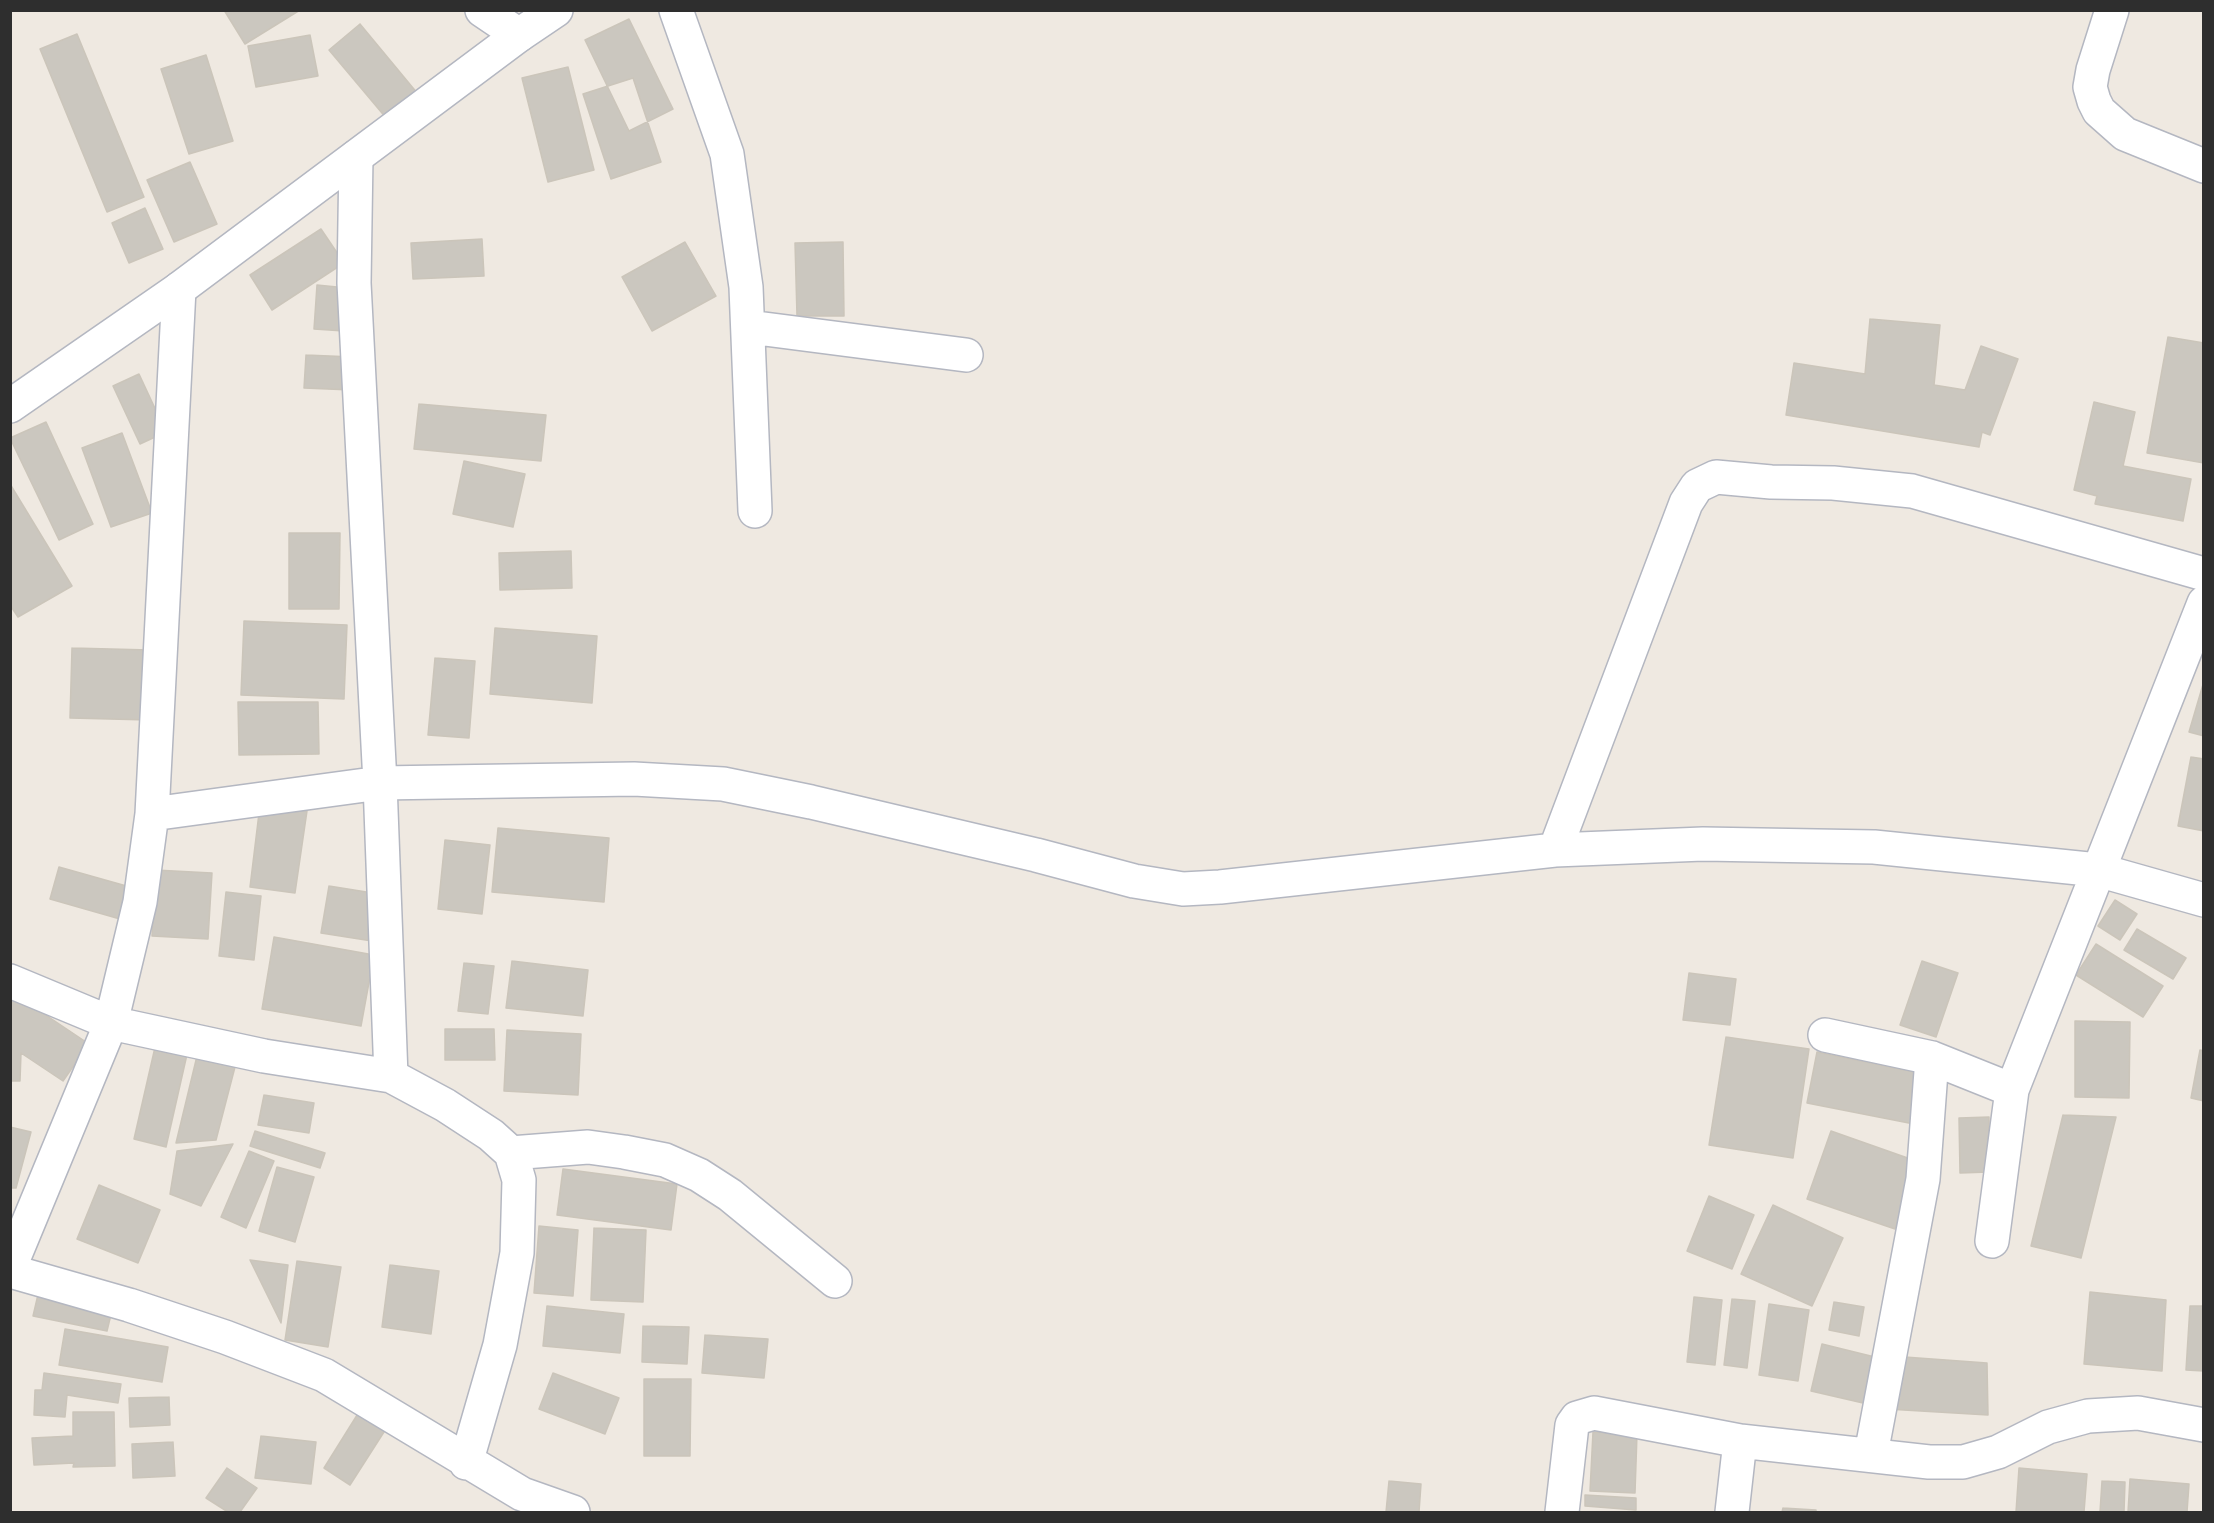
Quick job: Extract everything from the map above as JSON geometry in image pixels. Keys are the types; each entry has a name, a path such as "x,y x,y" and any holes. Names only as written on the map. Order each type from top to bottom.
{"street":[{"path":"482,10 519,35"},
{"path":"10,406 179,289 519,35 556,10"},
{"path":"676,10 727,154 746,287 755,511"},
{"path":"2112,10 2092,78 2092,94 2099,111 2125,134 2204,166"},
{"path":"356,157 354,283 380,783 391,1076"},
{"path":"179,289 152,814 140,902 111,1023 10,1269 204,1330 324,1375 466,1463 522,1494 573,1512"},
{"path":"749,327 966,355"},
{"path":"1555,850 1686,503 1697,486 1716,477 1771,482 1833,483 1912,491 2204,574"},
{"path":"1992,1241 2012,1090 2204,603"},
{"path":"152,814 380,783 634,779 723,784 1025,852 1134,881 1183,889 1220,887 1555,850 1703,844 1874,848 2098,870 2204,900"},
{"path":"10,981 111,1023 264,1056 391,1076 445,1105 491,1135 511,1153 519,1180 517,1252 500,1345 466,1463"},
{"path":"1825,1035 1932,1058 2012,1090"},
{"path":"1871,1454 1923,1179 1932,1058"},
{"path":"511,1153 588,1148 665,1160 699,1175 730,1195 835,1281"},
{"path":"1562,1512 1572,1425 1583,1415 1594,1413 1740,1441 1929,1462 1964,1462 1998,1452 2048,1427 2088,1416 2138,1413 2204,1425"},
{"path":"1732,1512 1740,1441"}],"building":[{"path":"224,10 300,10 245,44"},
{"path":"629,19 673,109 629,131 585,40"},
{"path":"360,24 418,94 387,119 329,50"},
{"path":"77,34 144,197 107,212 40,49"},
{"path":"310,35 318,76 256,87 248,46"},
{"path":"206,55 233,141 189,154 161,69"},
{"path":"568,67 594,170 548,182 522,78"},
{"path":"633,78 661,162 611,179 583,94"},
{"path":"190,162 217,224 174,242 147,180"},
{"path":"145,208 163,249 129,263 112,223"},
{"path":"321,229 344,263 272,310 250,275"},
{"path":"482,239 484,276 413,279 411,243"},
{"path":"685,242 716,296 652,331 622,277"},
{"path":"843,242 844,316 797,316 795,243"},
{"path":"317,285 347,288 344,331 314,329"},
{"path":"1870,319 1940,325 1934,385 1965,390 1981,346 2018,359 1990,435 1982,432 1979,447 1786,415 1794,363 1865,374"},
{"path":"2168,337 2204,343 2204,463 2147,453"},
{"path":"306,355 353,357 351,390 304,388"},
{"path":"139,374 166,432 140,444 113,386"},
{"path":"2094,402 2135,412 2123,466 2191,479 2183,521 2095,504 2097,496 2074,490"},
{"path":"419,404 546,415 541,461 414,449"},
{"path":"46,422 93,524 59,540 10,438"},
{"path":"122,433 152,513 111,527 82,448"},
{"path":"464,461 525,474 513,527 453,514"},
{"path":"10,484 72,586 18,617 10,605"},
{"path":"289,533 340,533 339,609 289,609"},
{"path":"571,551 572,588 500,590 499,553"},
{"path":"244,621 347,625 344,699 241,695"},
{"path":"495,628 597,636 592,703 490,694"},
{"path":"72,648 150,650 149,720 70,718"},
{"path":"435,658 475,661 469,738 428,735"},
{"path":"2204,681 2204,736 2189,732"},
{"path":"238,702 318,702 319,754 239,755"},
{"path":"2191,757 2204,759 2204,831 2178,826"},
{"path":"260,805 307,811 295,893 250,887"},
{"path":"498,828 609,838 604,902 492,892"},
{"path":"445,840 490,845 482,914 438,909"},
{"path":"59,867 130,887 120,919 50,899"},
{"path":"155,870 212,873 208,939 152,936"},
{"path":"329,886 379,894 372,941 321,933"},
{"path":"226,892 261,896 254,960 219,956"},
{"path":"2115,900 2137,914 2120,940 2098,926"},
{"path":"2137,929 2186,958 2173,979 2124,950"},
{"path":"274,937 374,955 361,1026 262,1009"},
{"path":"2096,944 2163,986 2143,1017 2076,975"},
{"path":"512,961 588,970 583,1016 506,1008"},
{"path":"1922,961 1958,973 1936,1037 1900,1025"},
{"path":"464,963 494,966 488,1014 458,1011"},
{"path":"1689,973 1736,979 1730,1025 1683,1020"},
{"path":"16,995 89,1044 63,1081 21,1053 20,1081 10,1081 10,1004"},
{"path":"2075,1021 2130,1022 2129,1098 2075,1097"},
{"path":"445,1029 494,1029 495,1060 445,1060"},
{"path":"507,1030 581,1034 578,1095 504,1091"},
{"path":"1726,1037 1809,1049 1793,1158 1709,1145"},
{"path":"156,1043 188,1050 166,1147 134,1139"},
{"path":"2200,1050 2204,1051 2204,1101 2191,1098"},
{"path":"1817,1052 1929,1075 1919,1125 1807,1103"},
{"path":"197,1056 235,1067 216,1140 176,1143"},
{"path":"264,1095 314,1103 309,1133 258,1125"},
{"path":"2063,1115 2116,1117 2081,1258 2031,1246"},
{"path":"1989,1117 1989,1172 1960,1173 1959,1118"},
{"path":"10,1127 31,1132 16,1188 10,1188"},
{"path":"255,1131 325,1153 320,1168 250,1146"},
{"path":"1831,1131 1919,1162 1895,1229 1807,1199"},
{"path":"233,1144 201,1206 170,1194 177,1151"},
{"path":"249,1151 274,1161 246,1228 221,1217"},
{"path":"277,1167 314,1177 295,1242 259,1231"},
{"path":"563,1169 677,1184 671,1230 557,1215"},
{"path":"99,1185 160,1210 138,1263 77,1239"},
{"path":"1709,1196 1754,1215 1732,1269 1687,1251"},
{"path":"1773,1205 1843,1238 1812,1306 1741,1274"},
{"path":"539,1226 578,1230 573,1296 534,1293"},
{"path":"594,1228 646,1230 643,1302 591,1300"},
{"path":"250,1260 288,1265 281,1323"},
{"path":"297,1261 341,1267 328,1347 285,1340"},
{"path":"390,1265 439,1271 431,1334 382,1327"},
{"path":"40,1286 114,1302 107,1331 33,1316"},
{"path":"2090,1292 2166,1300 2162,1371 2084,1364"},
{"path":"1694,1297 1722,1300 1715,1365 1687,1362"},
{"path":"1732,1299 1755,1301 1747,1368 1724,1365"},
{"path":"1834,1302 1864,1307 1859,1336 1829,1330"},
{"path":"1769,1304 1809,1310 1798,1381 1759,1375"},
{"path":"547,1306 624,1314 620,1353 543,1346"},
{"path":"2190,1306 2204,1306 2204,1371 2186,1370"},
{"path":"643,1326 689,1327 687,1364 642,1362"},
{"path":"65,1329 168,1347 162,1382 59,1365"},
{"path":"705,1335 768,1339 764,1378 702,1373"},
{"path":"1822,1344 1887,1360 1876,1406 1811,1391"},
{"path":"1891,1356 1987,1363 1988,1415 1887,1409"},
{"path":"44,1373 121,1384 118,1403 67,1395 65,1417 34,1415 35,1390 42,1390"},
{"path":"553,1373 619,1398 605,1434 539,1409"},
{"path":"644,1379 691,1379 690,1456 644,1456"},
{"path":"169,1397 170,1425 130,1427 129,1398"},
{"path":"364,1404 391,1421 350,1485 324,1468"},
{"path":"73,1412 114,1412 115,1466 73,1467 74,1463 34,1465 32,1438 73,1436"},
{"path":"1593,1432 1637,1434 1635,1493 1590,1491"},
{"path":"261,1436 316,1442 311,1484 255,1478"},
{"path":"173,1442 175,1476 133,1478 132,1444"},
{"path":"227,1468 257,1488 240,1512 228,1512 206,1498"},
{"path":"2019,1468 2087,1474 2084,1512 2016,1512"},
{"path":"2130,1479 2189,1484 2187,1512 2128,1512"},
{"path":"1389,1481 1421,1484 1419,1512 1386,1512"},
{"path":"2102,1481 2125,1482 2124,1512 2100,1512"},
{"path":"1585,1495 1636,1498 1636,1510 1585,1506"},
{"path":"1783,1508 1816,1510 1816,1512 1782,1512"}]}
